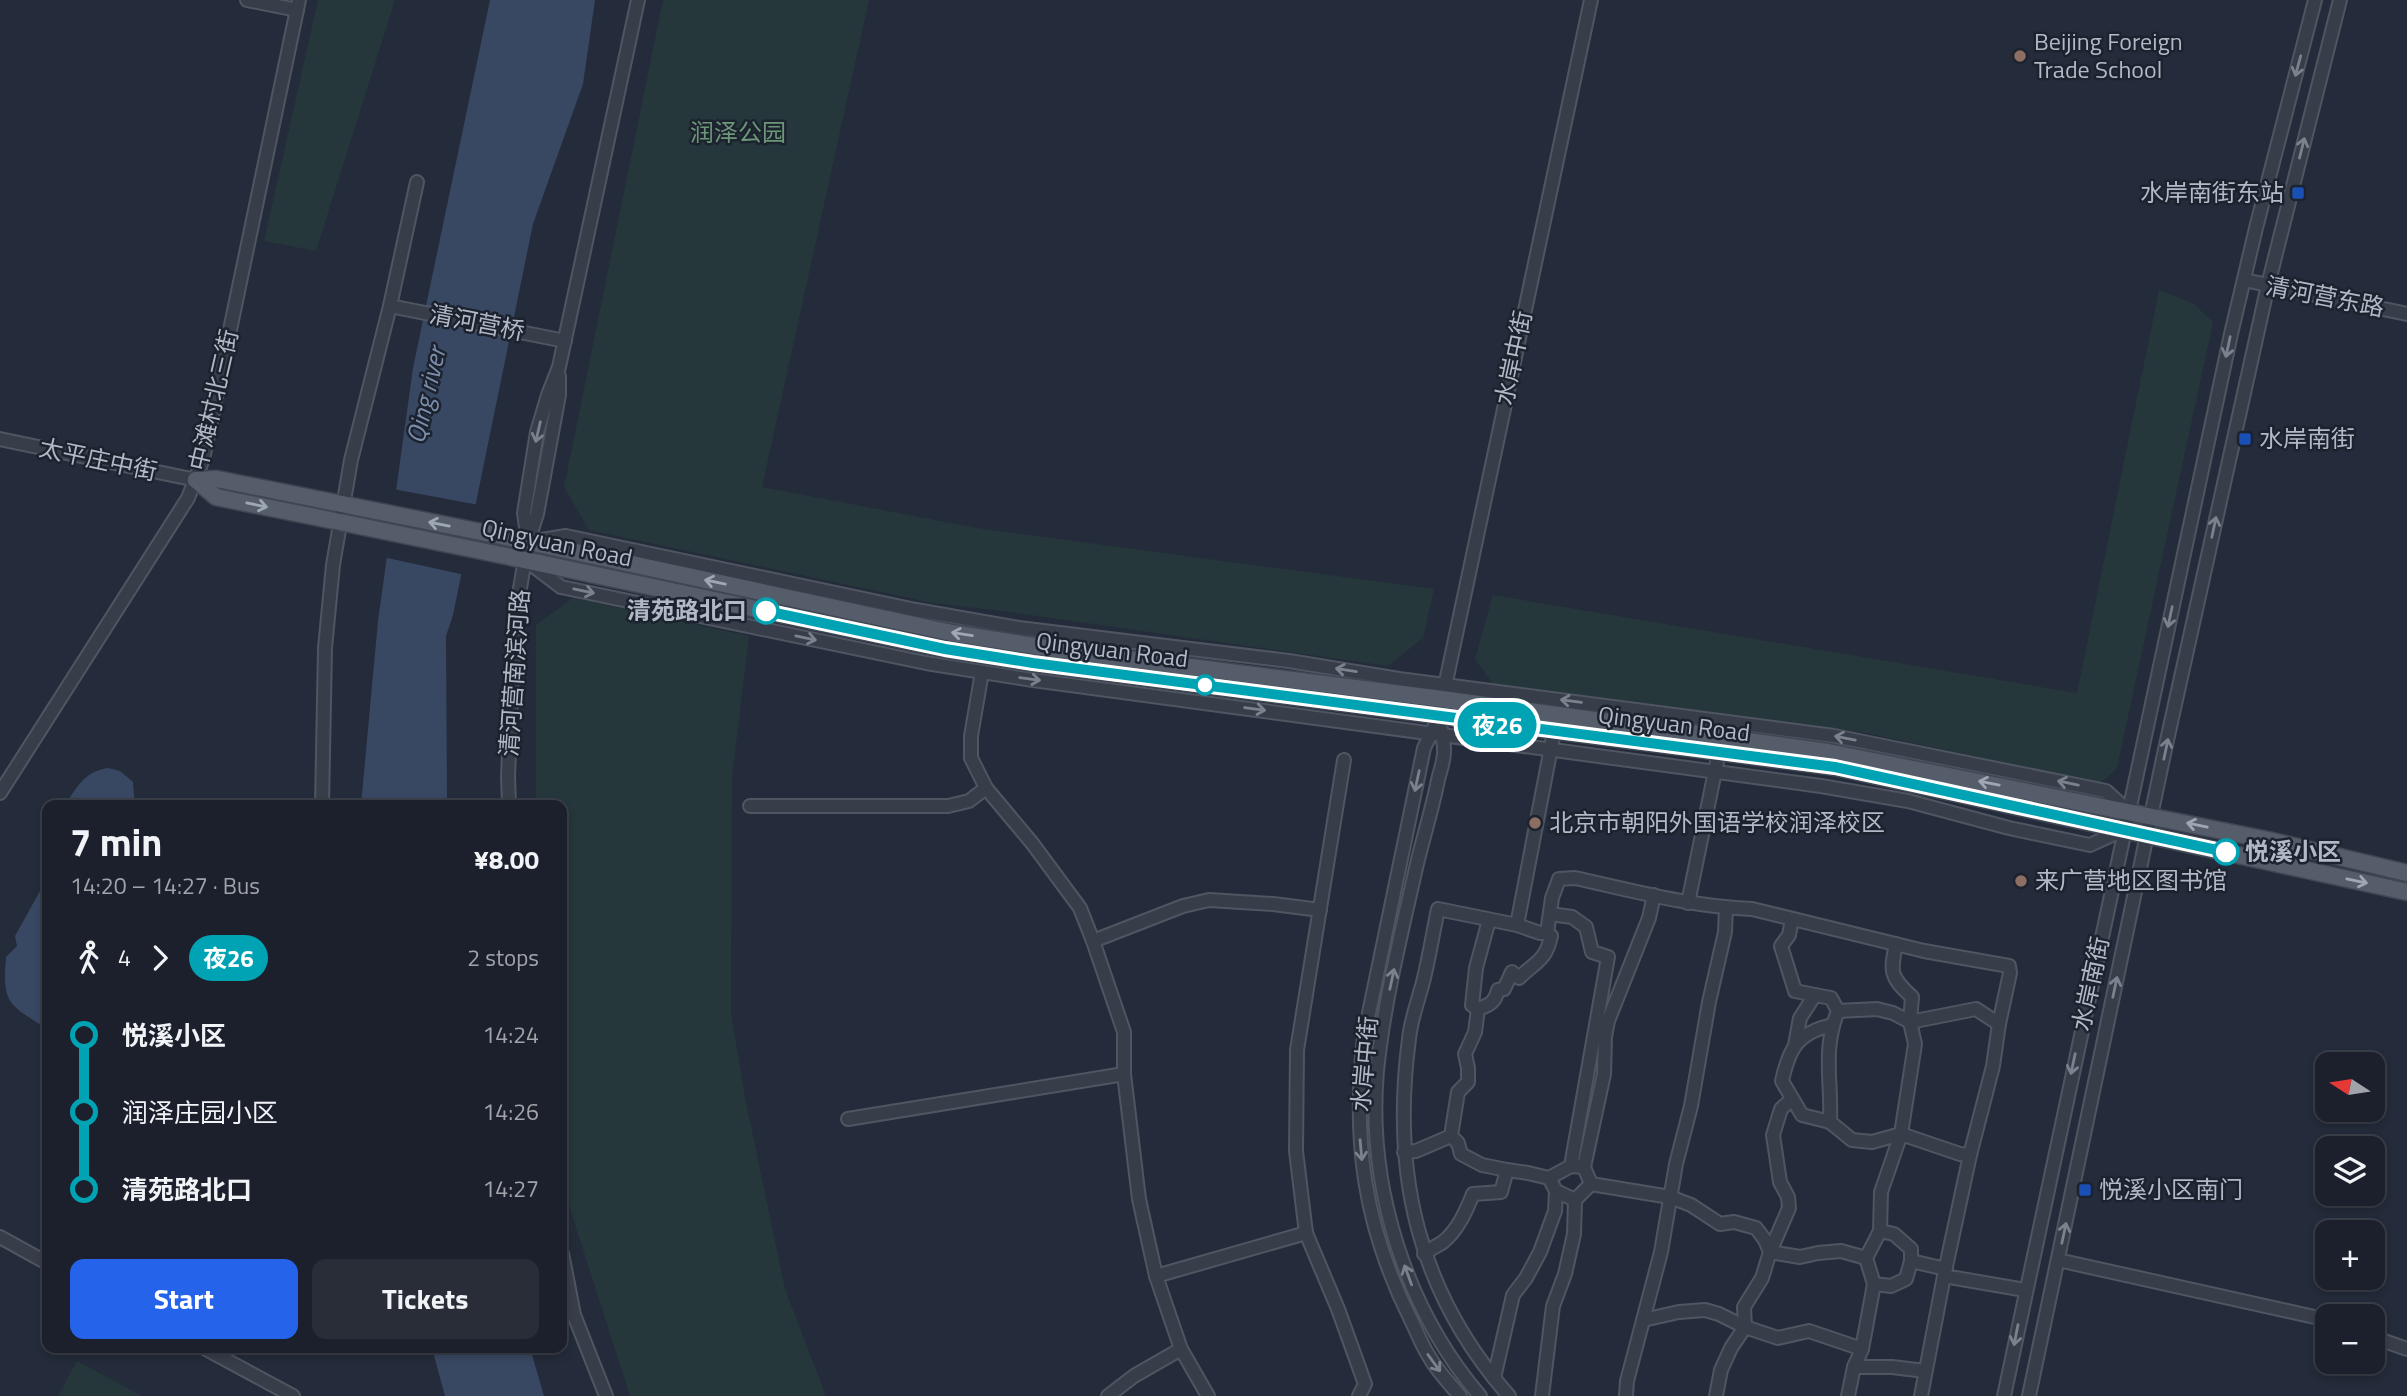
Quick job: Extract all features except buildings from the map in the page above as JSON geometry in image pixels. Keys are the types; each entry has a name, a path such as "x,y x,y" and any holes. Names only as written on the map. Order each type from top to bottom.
{"main road":[{"name":"Qingyuan Road","path":"196,480 217,480 506,537 952,633 1073,652 1443,692 1828,752 2268,840 2407,873"},
{"name":"Qingyuan Road","path":"196,480 216,496 945,649 1438,717 1835,767 2407,892"}],"street":[{"path":"247,0 298,5"},
{"name":"Qingyuan Road","path":"528,542 537,514 556,408 559,367 638,0"},
{"name":"水岸中街","path":"1460,1396 1430,1359 1392,1282 1370,1215 1360,1133 1359,1082 1364,1037 1424,748 1436,734 1591,0"},
{"name":"水岸南街","path":"2004,1396 2123,830 2244,281 2315,0"},
{"name":"水岸南街","path":"2029,1396 2151,816 2267,285 2340,0"},
{"name":"中滩村北三街","path":"0,793 188,498 196,480 206,446 298,5"},
{"path":"322,800 325,648 333,565 351,460 390,306 417,182"},
{"name":"清河营东路","path":"2244,281 2407,313"},
{"name":"清河营桥","path":"390,306 565,341"},
{"name":"太平庄中街","path":"0,439 196,480"},
{"name":"清河营南滨河路","path":"509,800 514,623 528,542"},
{"path":"525,559 561,587 926,663 1715,771 1897,799 2009,828 2090,845 2123,830"},
{"path":"982,672 971,736 971,758 986,788 1032,842 1080,908 1093,941 1124,1032 1124,1074 1139,1199 1156,1276 1181,1349 1208,1396"},
{"path":"1517,925 1554,732"},
{"name":"水岸中街","path":"1436,734 1445,751 1420,851 1384,1019 1377,1072 1378,1151 1384,1196 1410,1282 1443,1347 1480,1396"},
{"path":"1688,903 1719,752"},
{"path":"1343,760 1297,1050 1296,1151 1306,1233 1366,1384 1359,1396"},
{"path":"750,806 948,806 969,801 986,788"},
{"path":"1547,933 1559,879 1575,878 1688,903 1752,909 1896,944 2009,966 1993,1066 1970,1155 1921,1396"},
{"path":"1577,1166 1604,1074 1608,1021 1621,992 1654,895"},
{"path":"1093,941 1183,906 1209,900 1320,910"},
{"path":"1626,1396 1627,1381 1661,1252 1676,1164 1691,1106 1709,1002 1725,932 1726,908"},
{"path":"1489,920 1476,968 1472,1006 1478,1009 1495,1000 1498,990 1504,989 1512,972 1519,978 1541,960 1549,949 1551,936 1547,933 1540,933 1517,925 1438,909 1409,1037 1402,1112 1409,1191 1424,1254 1460,1331 1509,1396"},
{"path":"1550,914 1572,917 1586,927 1592,952 1608,957 1577,1166 1591,1184 1670,1197 1691,1205 1720,1224 1734,1223 1756,1228 1770,1252"},
{"path":"1792,919 1789,935 1781,946 1795,991 1831,998 1838,1011"},
{"path":"1848,1396 1854,1367 1862,1349 1874,1284 1866,1258 1880,1231 1881,1192 1901,1134 1915,1044 1910,1022 1912,997 1895,982 1892,966 1896,944"},
{"path":"1795,1045 1800,1018 1815,995"},
{"path":"1451,1136 1458,1092 1468,1082 1465,1054 1469,1040 1475,1032 1478,1009"},
{"path":"1838,1011 1877,1009 1893,1013 1910,1022 1976,1009 1999,1024"},
{"path":"1830,1122 1828,1044 1838,1011"},
{"path":"1832,1025 1816,1029 1795,1045 1787,1056 1782,1082 1801,1115 1830,1122 1852,1140 1872,1142 1901,1134 1970,1155"},
{"path":"848,1119 1124,1074"},
{"path":"1716,1396 1721,1370 1731,1348 1745,1328 1744,1307 1762,1278 1770,1252 1790,1208 1780,1182 1773,1135 1781,1109 1792,1099"},
{"path":"1451,1136 1458,1143 1461,1154 1482,1165 1549,1178 1577,1166"},
{"path":"1404,1152 1416,1151 1451,1136"},
{"path":"1424,1254 1442,1243 1453,1231 1464,1216 1473,1194 1500,1192 1507,1170"},
{"path":"1494,1378 1513,1295 1540,1252 1555,1211 1556,1191 1549,1178"},
{"path":"1542,1396 1553,1306 1565,1274 1574,1234 1575,1200 1591,1184"},
{"path":"1556,1191 1575,1200"},
{"path":"1874,1284 1891,1286 1906,1279 1911,1261 1911,1249 1894,1234 1880,1231"},
{"path":"1156,1276 1306,1233"},
{"path":"0,1237 42,1260"},
{"path":"1770,1252 1800,1258 1818,1252 1841,1251 1866,1258"},
{"path":"2058,1260 2315,1317"},
{"path":"1911,1261 1945,1272 2025,1290"},
{"path":"567,1279 574,1315 606,1396"},
{"path":"1643,1320 1706,1310 1745,1328 1778,1338 1810,1331 1862,1349"},
{"path":"2385,1341 2407,1349"},
{"path":"1108,1396 1134,1376 1181,1349"},
{"path":"213,1353 293,1396"},
{"path":"1854,1367 1892,1367 1925,1371"}],"green space":[{"path":"318,0 395,0 316,251 264,241"},
{"name":"润泽公园","path":"663,0 869,0 762,487 977,528 1434,589 1423,638 1388,666 933,603 589,530 564,487"},
{"path":"2159,290 2194,304 2213,322 2117,768 2101,783 1861,732 1492,683 1475,659 1493,595 2077,693"},
{"path":"573,598 749,636 732,777 731,1014 746,1102 785,1289 826,1396 630,1396 570,1209 567,1181 567,800 536,800 536,625"},
{"path":"77,1361 142,1396 58,1396"}],"water":[{"name":"Qing river","path":"490,0 595,0 583,84 533,224 453,615 446,636 447,800 361,800 378,621 413,368"},
{"path":"108,768 120,771 133,782 133,800 68,800 87,776"},
{"path":"42,887 42,1026 16,1008 7,994 6,957 17,946 15,936"},
{"path":"433,1353 531,1353 544,1396 445,1396"}],"pier":[{"path":"393,489 479,505 465,575 383,557"}],"bus line":[{"name":"夜26","path":"766,611 945,649 1033,663 1835,767 2226,852"}],"place":[{"name":"Beijing Foreign Trade School","path":"2020,56"},
{"name":"水岸南街东站","path":"2298,193"},
{"name":"水岸南街","path":"2245,439"},
{"name":"清苑路北口","path":"766,611"},
{"name":"北京市朝阳外国语学校润泽校区","path":"1535,823"},
{"name":"悦溪小区","path":"2226,852"},
{"name":"来广营地区图书馆","path":"2021,881"},
{"name":"悦溪小区南门","path":"2085,1190"}]}
